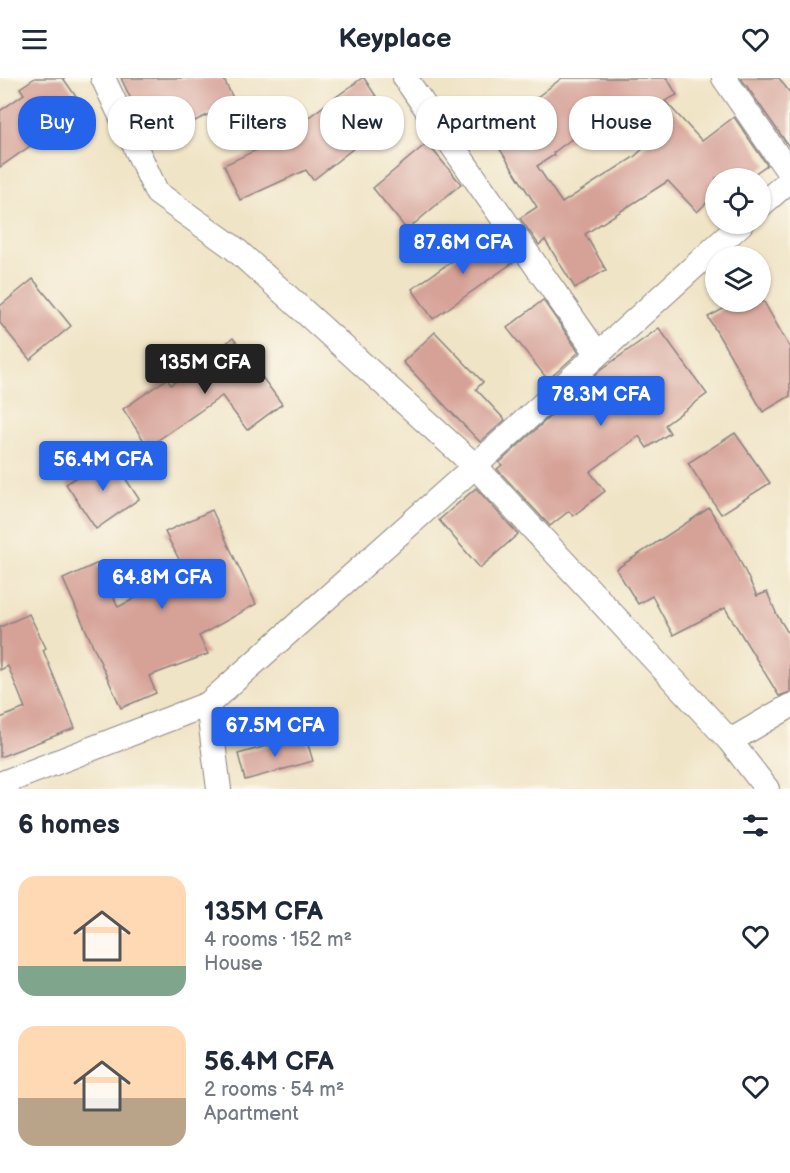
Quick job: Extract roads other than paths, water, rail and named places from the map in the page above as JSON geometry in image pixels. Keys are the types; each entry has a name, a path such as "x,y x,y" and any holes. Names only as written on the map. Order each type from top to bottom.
{"street":[{"path":"103,78 157,193 234,248 475,466 730,741 767,789"},
{"path":"405,78 597,353"},
{"path":"724,78 790,174"},
{"path":"771,196 790,180"},
{"path":"0,784 208,704 475,466 730,234"},
{"path":"208,704 219,789"},
{"path":"730,741 790,706"}]}
